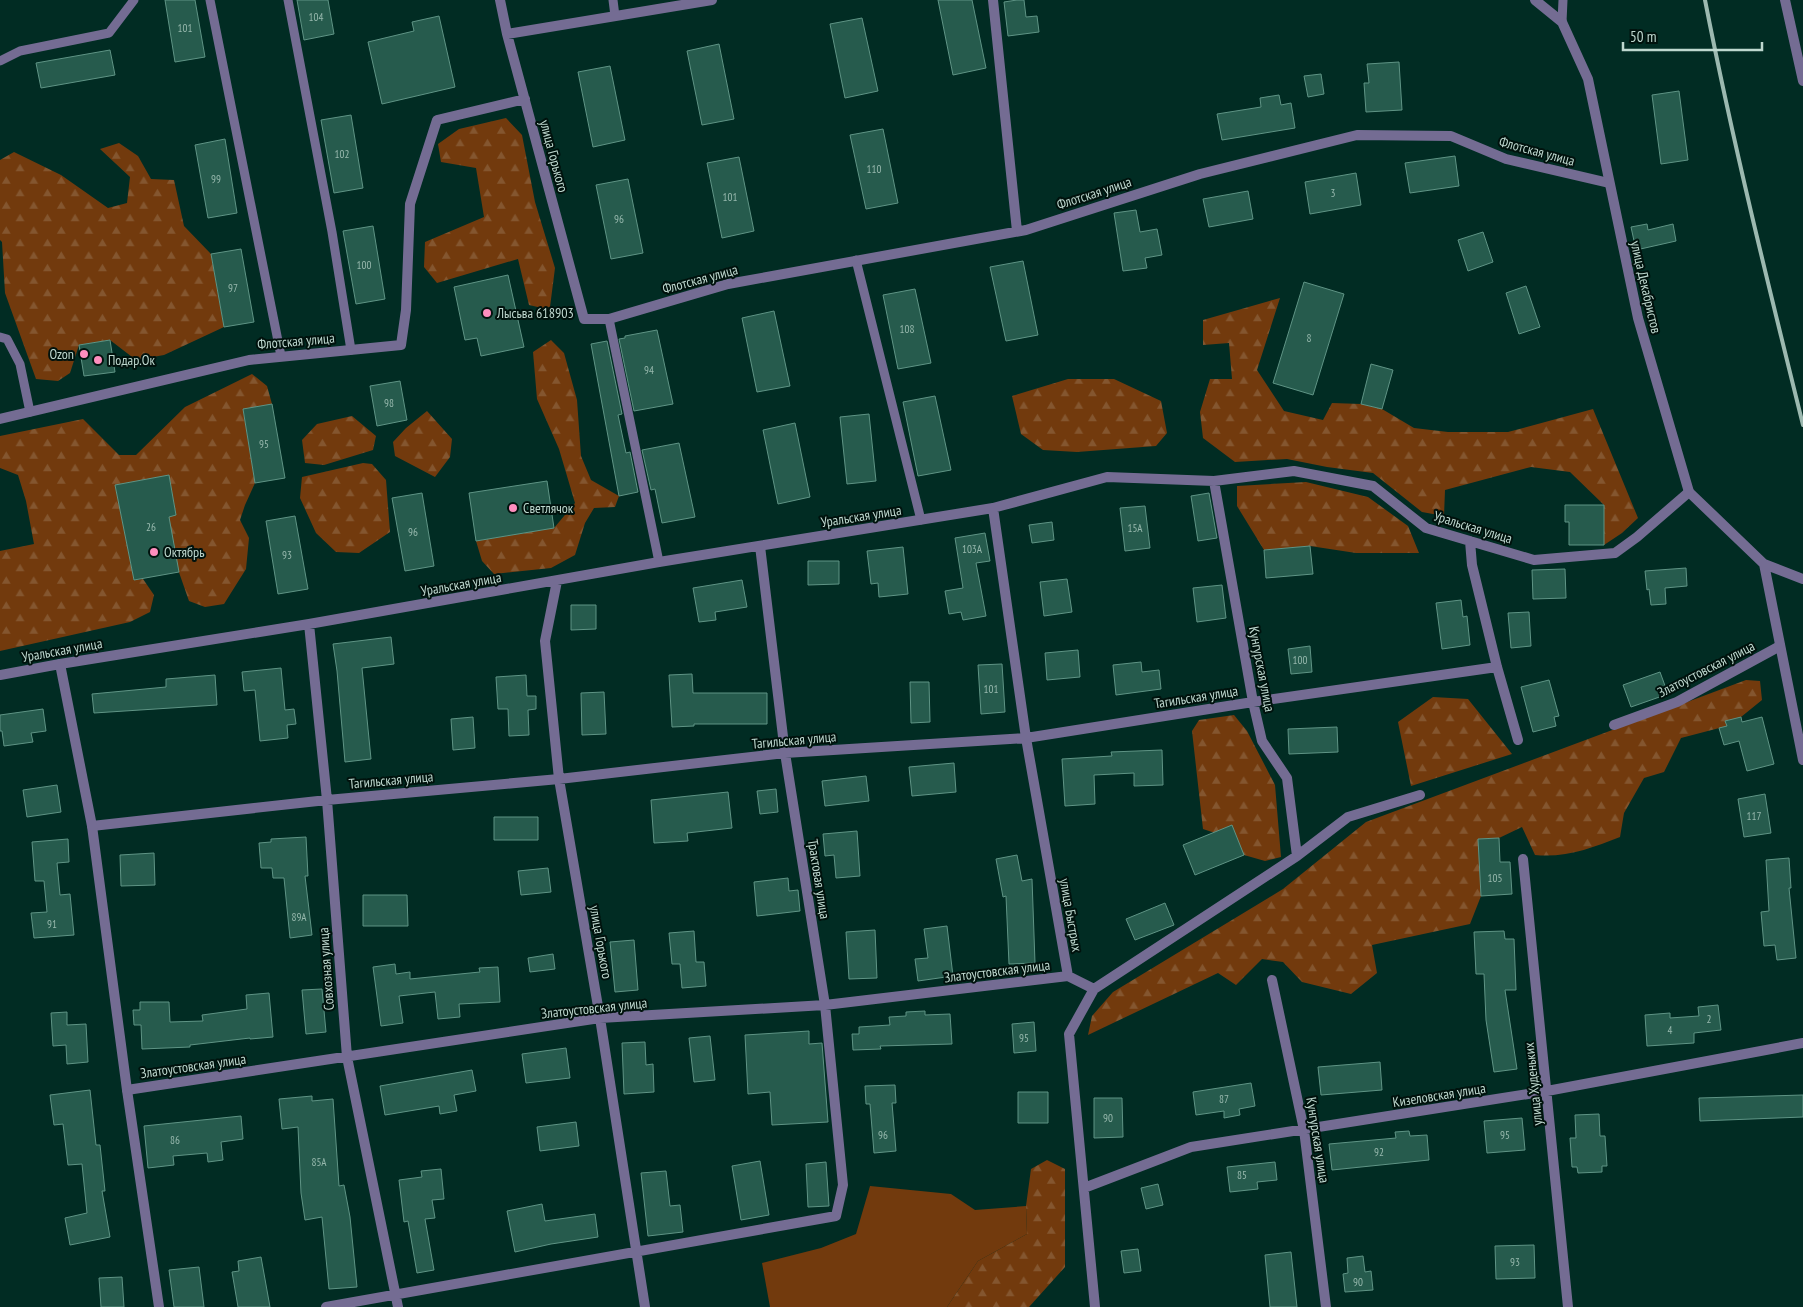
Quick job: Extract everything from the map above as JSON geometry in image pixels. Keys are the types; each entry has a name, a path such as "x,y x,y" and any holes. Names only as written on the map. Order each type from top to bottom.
{"street":[{"name":"улица Горького","path":"500,0 507,34 584,319"},
{"path":"507,34 712,0"},
{"path":"993,0 1017,231"},
{"name":"улица Декабристов","path":"1535,0 1562,22 1588,78 1638,318 1689,492 1764,564"},
{"path":"1785,0 1803,81"},
{"name":"Флотская улица","path":"0,419 249,360 401,345 406,310 410,204 438,120 525,99"},
{"name":"Флотская улица","path":"584,319 609,319 728,284 1017,231 1200,174 1357,135 1451,136 1506,159 1610,183"},
{"name":"Уральская улица","path":"0,675 309,624 659,562 993,508 1107,477 1214,481 1294,471 1373,486 1426,528 1534,560 1615,553 1637,537 1689,492"},
{"name":"Кунгурская улица","path":"1214,481 1253,702 1262,740 1287,778 1297,856"},
{"name":"улица Быстрых","path":"993,508 1026,738 1068,976"},
{"path":"1470,541 1472,565 1497,667 1518,740"},
{"name":"Трактовая улица","path":"637,1252 836,1216 843,1185 825,1005 785,754 760,546"},
{"path":"1764,564 1803,579"},
{"path":"1764,564 1803,760"},
{"name":"улица Горького","path":"556,581 545,641 559,779 600,1018 645,1307"},
{"name":"Совхозная улица","path":"309,624 328,800 347,1057 398,1307"},
{"name":"Златоустовская улица","path":"1614,726 1677,702 1780,646"},
{"path":"60,664 92,826 127,1090 159,1307"},
{"name":"Тагильская улица","path":"92,826 328,800 559,779 785,754 1026,738 1253,702 1497,667"},
{"path":"1095,1307 1069,1034 1094,989 1297,856 1348,816 1420,795"},
{"name":"улица Худеньких","path":"1524,859 1568,1307"},
{"path":"1068,976 1094,989"},
{"name":"Златоустовская улица","path":"127,1090 600,1018 825,1005 1068,976"},
{"name":"Кунгурская улица","path":"1272,980 1304,1130 1326,1307"},
{"name":"Кизеловская улица","path":"1084,1188 1191,1147 1547,1091 1803,1043"},
{"path":"326,1307 637,1252"}],"lane":[{"path":"0,60 20,51 108,33 134,0"},
{"path":"210,0 281,356"},
{"path":"288,0 330,222 351,350"},
{"path":"613,0 615,16"},
{"path":"1562,22 1563,0"},
{"path":"856,260 921,520"},
{"path":"609,319 659,562"},
{"path":"0,337 7,339 20,364 30,412"}],"green space":[{"path":"506,118 522,135 535,202 555,268 550,307 542,308 529,305 518,259 437,283 424,267 425,242 484,217 476,168 441,162 438,144 459,129"},
{"path":"119,143 138,156 151,179 174,180 184,226 211,254 224,327 164,355 136,360 110,340 79,345 70,373 58,381 36,379 5,293 2,242 0,240 0,160 14,152 61,175 108,208 127,203 130,177 100,149"},
{"path":"1280,298 1257,370 1284,411 1323,420 1332,403 1361,404 1382,409 1414,428 1448,432 1508,432 1593,409 1638,518 1622,533 1604,545 1604,505 1570,472 1531,467 1445,490 1444,516 1422,512 1373,473 1287,459 1235,462 1203,438 1200,412 1210,379 1232,379 1229,343 1203,345 1203,320"},
{"path":"551,340 564,353 577,400 581,456 591,480 619,496 615,507 594,508 585,523 575,555 551,568 494,574 482,561 476,541 554,528 575,503 559,449 537,399 533,352"},
{"path":"252,374 267,386 272,404 243,410 255,483 240,520 249,538 246,569 224,604 205,607 189,601 160,518 176,515 169,475 116,485 123,525 139,522 126,537 134,580 143,579 154,595 150,612 130,622 0,651 0,551 34,544 26,501 18,475 0,468 0,436 83,419 119,455 136,455 185,407"},
{"path":"1068,379 1114,379 1161,401 1167,433 1156,446 1077,452 1043,450 1021,434 1012,396"},
{"path":"427,411 452,439 450,457 435,477 395,456 393,442 406,428"},
{"path":"352,416 376,436 373,450 324,465 305,463 302,440 317,424"},
{"path":"363,463 372,464 386,480 390,532 359,553 336,552 316,533 300,498 302,477"},
{"path":"1306,482 1368,497 1408,526 1419,553 1356,553 1310,546 1264,550 1237,506 1237,486"},
{"path":"1746,680 1760,681 1762,700 1741,717 1726,721 1727,726 1681,738 1664,772 1644,778 1624,813 1620,837 1568,854 1546,856 1535,855 1522,827 1499,838 1478,839 1481,896 1470,924 1372,945 1377,973 1351,994 1302,982 1283,962 1262,959 1236,985 1218,973 1088,1035 1092,1016 1113,992 1283,889 1366,822"},
{"path":"1433,697 1468,699 1512,754 1411,786 1398,722"},
{"path":"1234,715 1247,731 1275,785 1281,857 1265,861 1244,855 1231,826 1215,833 1203,829 1192,731 1199,720"},
{"path":"1047,1160 1065,1169 1065,1267 1029,1307 947,1307 978,1261 1027,1234 1026,1206 1031,1169"},
{"path":"870,1186 951,1194 975,1210 1026,1206 1027,1234 978,1261 947,1307 770,1307 762,1263 821,1248 856,1234"}],"building":[{"path":"165,0 195,0 205,57 175,62"},
{"path":"297,0 328,0 334,34 304,40"},
{"path":"938,0 972,0 986,68 953,75"},
{"path":"1024,0 1026,17 1037,16 1039,32 1008,36 1004,2"},
{"path":"439,16 455,87 382,104 368,42 414,31 412,22"},
{"path":"862,18 878,91 845,98 830,24"},
{"path":"719,44 734,119 702,125 687,51"},
{"path":"110,50 115,75 41,88 36,63"},
{"path":"1399,62 1402,110 1366,112 1364,83 1369,83 1367,64"},
{"path":"610,66 625,140 593,147 578,72"},
{"path":"1321,74 1324,94 1308,97 1304,76"},
{"path":"1679,91 1688,160 1661,164 1652,95"},
{"path":"1279,95 1281,105 1291,103 1295,128 1222,140 1217,114 1261,107 1260,98"},
{"path":"351,115 363,188 334,193 321,120"},
{"path":"883,129 898,203 866,209 850,135"},
{"path":"225,139 237,213 208,218 195,145"},
{"path":"1455,156 1459,186 1410,193 1405,163"},
{"path":"739,157 754,231 722,238 707,163"},
{"path":"1356,173 1361,205 1310,214 1305,182"},
{"path":"628,179 643,253 611,259 596,185"},
{"path":"1248,191 1253,219 1209,227 1203,199"},
{"path":"1136,210 1140,232 1157,229 1162,255 1145,258 1147,268 1123,271 1114,213"},
{"path":"1647,224 1648,230 1673,224 1676,241 1636,250 1631,227"},
{"path":"373,226 385,299 356,304 343,231"},
{"path":"1483,232 1493,262 1468,271 1458,240"},
{"path":"241,249 254,322 224,327 211,254"},
{"path":"1023,261 1038,335 1006,341 990,267"},
{"path":"508,275 524,347 481,356 477,338 465,340 454,287"},
{"path":"1304,282 1344,294 1313,395 1273,383"},
{"path":"1526,286 1540,327 1519,334 1506,293"},
{"path":"915,289 931,363 898,369 883,295"},
{"path":"774,311 790,386 757,392 742,318"},
{"path":"657,330 673,404 634,411 619,339 625,338 625,336"},
{"path":"110,340 115,372 84,376 79,345"},
{"path":"607,341 622,414 618,415 626,453 630,452 638,492 619,496 591,344"},
{"path":"1371,364 1393,370 1382,409 1361,404"},
{"path":"400,381 407,420 377,426 370,386"},
{"path":"935,396 951,470 918,476 903,402"},
{"path":"272,404 285,478 255,483 243,409"},
{"path":"869,414 876,481 847,484 840,417"},
{"path":"795,423 810,497 778,504 763,430"},
{"path":"679,443 695,517 662,523 655,489 651,490 642,450"},
{"path":"169,475 176,515 169,517 179,572 134,580 115,485"},
{"path":"547,481 554,528 476,541 469,493"},
{"path":"422,493 434,566 405,571 392,498"},
{"path":"1209,493 1217,538 1198,541 1191,496"},
{"path":"1565,505 1604,505 1604,545 1569,545 1569,522 1565,522"},
{"path":"1145,506 1150,548 1125,551 1120,508"},
{"path":"295,516 308,589 278,594 266,521"},
{"path":"1052,522 1054,540 1032,543 1029,525"},
{"path":"985,533 990,561 976,563 986,616 963,620 961,612 949,614 945,591 963,588 955,538"},
{"path":"1310,546 1313,574 1266,578 1264,550"},
{"path":"903,547 908,594 879,597 878,583 871,584 867,551"},
{"path":"808,561 839,561 839,584 808,585"},
{"path":"1686,568 1687,586 1665,588 1666,604 1651,605 1645,571"},
{"path":"1565,569 1566,598 1533,599 1532,570"},
{"path":"1067,579 1072,612 1044,616 1040,582"},
{"path":"742,580 747,607 715,612 716,620 699,622 693,588"},
{"path":"1222,585 1226,618 1197,622 1193,588"},
{"path":"1461,600 1463,617 1467,616 1470,645 1442,649 1436,603"},
{"path":"571,605 596,605 596,629 571,630"},
{"path":"1529,612 1531,646 1511,648 1508,613"},
{"path":"391,637 394,664 362,668 371,759 345,762 333,644"},
{"path":"1310,646 1312,672 1291,674 1288,649"},
{"path":"1078,650 1080,677 1047,680 1045,653"},
{"path":"1141,662 1142,672 1159,670 1161,689 1116,695 1113,665"},
{"path":"1002,664 1005,712 981,714 978,665"},
{"path":"281,668 285,710 294,709 296,724 287,725 288,738 260,741 255,690 244,691 242,672"},
{"path":"1660,672 1668,694 1631,707 1623,685"},
{"path":"692,674 693,693 767,693 767,724 694,724 694,726 672,727 669,675"},
{"path":"215,675 217,705 94,713 92,694 166,687 166,679"},
{"path":"526,675 527,696 536,696 536,709 528,710 529,735 509,736 508,709 498,709 496,677"},
{"path":"1549,680 1559,716 1554,717 1556,726 1533,732 1521,687"},
{"path":"910,682 929,682 930,722 911,723"},
{"path":"604,692 606,734 582,735 581,693"},
{"path":"43,709 46,731 31,733 33,742 4,746 2,731 0,731 0,715"},
{"path":"473,717 475,748 453,750 451,719"},
{"path":"1741,717 1742,722 1762,717 1774,764 1747,771 1739,741 1724,745 1719,728 1727,726 1725,721"},
{"path":"1337,727 1338,752 1289,754 1288,729"},
{"path":"1162,750 1163,785 1134,786 1134,773 1094,775 1095,804 1065,806 1062,759 1112,756 1111,752"},
{"path":"954,763 956,792 912,796 909,767"},
{"path":"866,776 869,801 825,806 822,781"},
{"path":"57,785 61,812 27,817 23,790"},
{"path":"776,789 778,812 760,814 757,791"},
{"path":"728,792 732,828 687,833 688,841 654,843 651,800"},
{"path":"1765,794 1771,833 1744,837 1738,799"},
{"path":"494,817 538,817 538,840 494,840"},
{"path":"1232,825 1244,855 1195,875 1183,845"},
{"path":"857,831 860,876 836,878 834,855 825,856 823,834"},
{"path":"306,837 308,876 305,876 312,935 290,938 284,878 273,878 272,868 261,868 259,843 271,842 271,839"},
{"path":"1499,838 1500,862 1510,862 1512,894 1481,896 1478,839"},
{"path":"68,839 69,862 57,863 60,895 70,894 74,935 34,938 31,913 47,912 44,881 35,881 32,842"},
{"path":"154,853 155,885 121,886 120,855"},
{"path":"1017,855 1022,881 1032,879 1035,963 1009,964 1006,896 1003,897 996,859"},
{"path":"1789,858 1791,888 1789,888 1796,958 1777,960 1775,945 1764,946 1761,912 1769,911 1766,860"},
{"path":"548,868 551,892 521,895 518,871"},
{"path":"788,878 789,891 798,890 800,911 757,916 754,882"},
{"path":"363,895 407,895 408,926 363,926"},
{"path":"1165,903 1174,925 1135,940 1126,919"},
{"path":"947,926 953,976 918,981 915,959 928,958 924,929"},
{"path":"875,930 877,978 849,979 846,932"},
{"path":"694,931 696,962 704,962 706,986 682,988 680,964 672,964 669,933"},
{"path":"1504,931 1505,939 1514,939 1516,990 1505,990 1517,1069 1494,1072 1486,1020 1484,974 1476,974 1474,932"},
{"path":"634,940 638,990 615,992 610,942"},
{"path":"553,954 555,969 530,972 528,958"},
{"path":"395,964 396,974 410,972 410,979 480,972 479,968 498,967 500,1002 459,1004 460,1017 438,1019 435,992 399,996 403,1023 381,1026 373,967"},
{"path":"322,989 326,1032 306,1034 302,990"},
{"path":"269,993 273,1037 190,1045 190,1047 142,1049 141,1025 134,1025 133,1010 140,1010 140,1002 169,1002 170,1022 203,1021 202,1015 247,1009 246,995"},
{"path":"1718,1005 1721,1030 1694,1033 1694,1043 1647,1046 1645,1015 1670,1013 1670,1018 1699,1016 1698,1007"},
{"path":"925,1011 925,1015 950,1014 952,1044 880,1046 881,1049 853,1050 852,1034 859,1034 859,1027 890,1025 889,1017 906,1016 906,1012"},
{"path":"67,1012 67,1025 86,1024 88,1062 67,1064 66,1045 53,1046 51,1013"},
{"path":"1034,1022 1036,1051 1014,1053 1012,1024"},
{"path":"809,1031 809,1044 822,1043 828,1122 772,1125 770,1092 748,1094 745,1035"},
{"path":"710,1036 715,1080 694,1082 689,1038"},
{"path":"645,1042 646,1065 653,1064 654,1092 624,1094 622,1043"},
{"path":"566,1048 570,1078 526,1083 522,1054"},
{"path":"1380,1062 1382,1090 1321,1095 1318,1067"},
{"path":"472,1070 476,1091 454,1095 457,1111 440,1114 439,1106 385,1115 380,1086"},
{"path":"1251,1083 1255,1106 1239,1109 1240,1115 1224,1118 1224,1111 1196,1115 1193,1092"},
{"path":"895,1085 896,1103 892,1103 896,1151 874,1153 870,1104 866,1104 865,1086"},
{"path":"90,1090 96,1145 100,1145 105,1191 102,1191 110,1237 70,1245 65,1218 87,1213 82,1164 68,1165 63,1124 54,1125 50,1095"},
{"path":"1018,1092 1048,1092 1048,1123 1018,1123"},
{"path":"1803,1095 1803,1117 1700,1121 1699,1098"},
{"path":"312,1096 312,1101 333,1099 339,1186 344,1185 350,1217 357,1287 329,1289 322,1217 305,1220 301,1193 298,1127 282,1129 279,1099"},
{"path":"1094,1098 1122,1098 1123,1137 1094,1138"},
{"path":"1599,1114 1600,1136 1605,1136 1607,1166 1602,1166 1602,1172 1578,1173 1577,1167 1572,1167 1570,1138 1576,1138 1575,1115"},
{"path":"241,1116 243,1139 221,1142 223,1160 208,1162 207,1153 173,1156 174,1165 148,1168 144,1126"},
{"path":"1522,1118 1525,1150 1487,1153 1484,1121"},
{"path":"576,1122 579,1146 540,1151 537,1127"},
{"path":"1409,1131 1410,1136 1427,1135 1429,1160 1332,1170 1329,1144 1396,1138 1395,1132"},
{"path":"760,1161 769,1215 741,1220 732,1166"},
{"path":"826,1162 829,1206 808,1207 806,1164"},
{"path":"1275,1162 1277,1180 1257,1182 1258,1189 1230,1192 1227,1167"},
{"path":"441,1169 444,1199 432,1200 435,1218 425,1219 434,1270 417,1273 408,1221 404,1222 399,1180 422,1177 421,1171"},
{"path":"666,1171 670,1206 680,1205 683,1232 648,1236 641,1173"},
{"path":"1158,1184 1163,1205 1146,1209 1141,1188"},
{"path":"542,1204 545,1221 595,1214 598,1237 515,1252 507,1211"},
{"path":"1534,1245 1535,1278 1496,1279 1495,1246"},
{"path":"1138,1249 1141,1271 1124,1273 1121,1251"},
{"path":"1291,1252 1297,1307 1270,1307 1265,1255"},
{"path":"1363,1256 1365,1272 1371,1271 1373,1290 1345,1292 1343,1274 1348,1273 1347,1258"},
{"path":"261,1257 270,1307 238,1307 232,1272 239,1271 238,1261"},
{"path":"199,1267 204,1307 174,1307 169,1270"},
{"path":"122,1277 124,1307 101,1307 99,1278"}],"railway":[{"path":"1705,0 1739,160 1803,425"}],"place":[{"name":"Лысьва 618903","path":"487,313"},
{"name":"Ozon","path":"84,354"},
{"name":"Подар.Ок","path":"98,360"},
{"name":"Светлячок","path":"513,508"},
{"name":"Октябрь","path":"154,552"}]}
